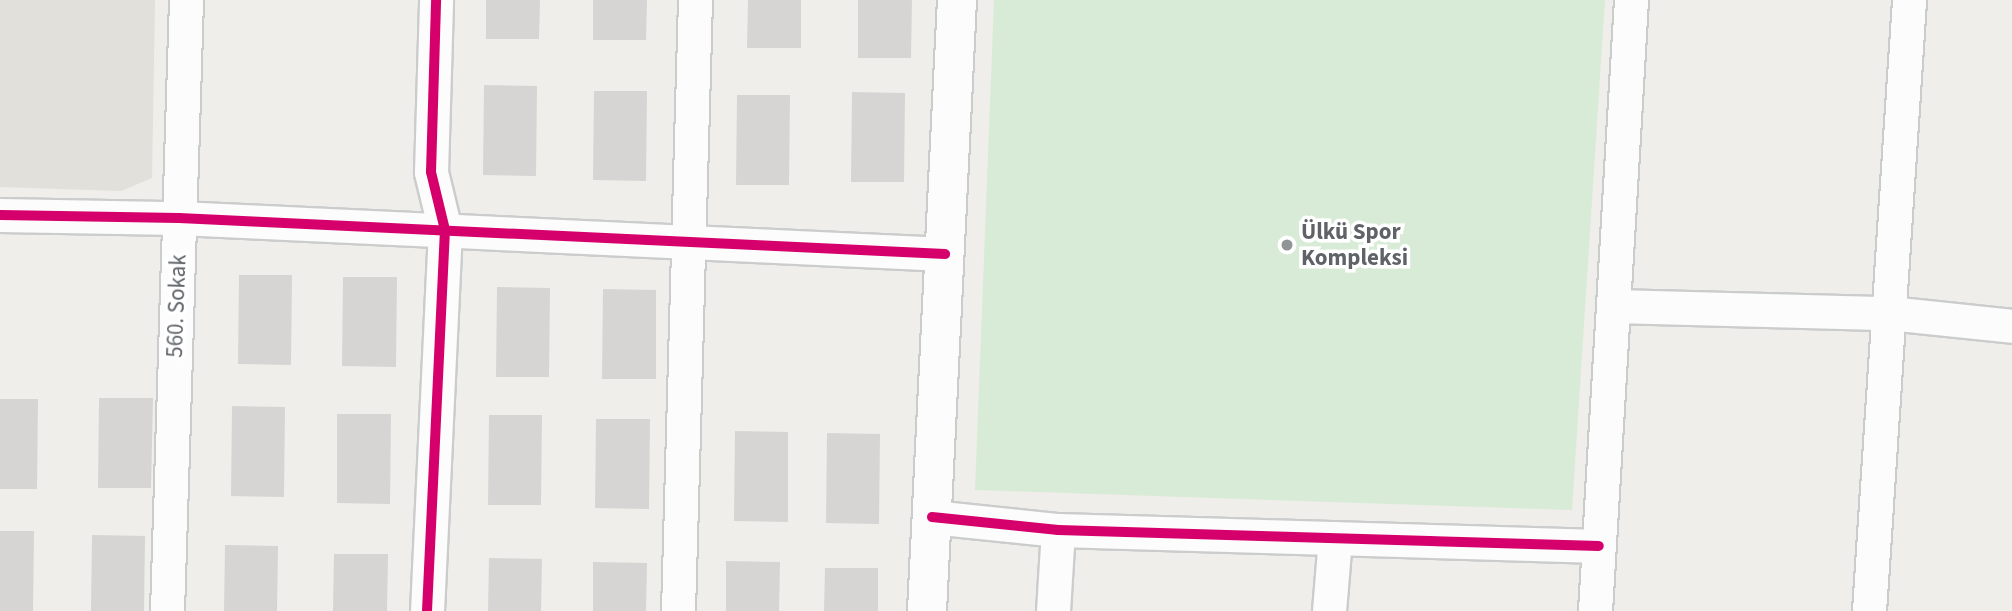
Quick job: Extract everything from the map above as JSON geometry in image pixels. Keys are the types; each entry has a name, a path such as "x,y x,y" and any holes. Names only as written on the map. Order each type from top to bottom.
{"street":[{"name":"560. Sokak","path":"167,611 186,0"},
{"path":"427,611 445,230 431,172 436,0"},
{"path":"678,611 695,0"},
{"path":"927,611 957,0"},
{"path":"1595,611 1631,0"},
{"path":"1869,611 1909,0"},
{"path":"0,215 179,218 945,254"},
{"path":"1614,306 1889,313 2012,326"},
{"path":"932,517 1058,530 1599,546"},
{"path":"1053,611 1058,530"},
{"path":"1329,611 1335,538"}],"shaded area":[{"path":"0,0 155,0 152,178 121,191 0,187"}],"green space":[{"name":"Ülkü Spor Kompleksi","path":"994,0 1605,0 1572,510 975,490"}],"building":[{"path":"486,0 540,0 539,39 486,39"},
{"path":"593,0 647,0 646,40 593,40"},
{"path":"748,0 801,0 801,48 747,48"},
{"path":"858,0 912,0 911,58 858,58"},
{"path":"484,85 537,86 536,176 483,175"},
{"path":"594,91 647,91 646,181 593,180"},
{"path":"852,92 905,93 904,182 851,182"},
{"path":"737,95 790,95 789,185 736,185"},
{"path":"239,275 292,275 291,365 238,364"},
{"path":"343,277 397,277 396,367 342,366"},
{"path":"497,287 550,288 549,377 496,377"},
{"path":"603,289 656,290 656,379 602,379"},
{"path":"99,398 153,398 151,488 98,488"},
{"path":"0,399 38,399 37,489 0,489"},
{"path":"232,406 285,407 284,497 231,496"},
{"path":"337,414 391,414 390,504 337,503"},
{"path":"489,415 542,415 541,505 488,505"},
{"path":"596,419 650,419 649,509 595,508"},
{"path":"735,431 788,432 788,522 734,521"},
{"path":"827,433 880,434 879,524 826,523"},
{"path":"0,531 34,531 33,611 0,611"},
{"path":"92,535 145,536 144,611 91,611"},
{"path":"225,545 278,546 277,611 224,611"},
{"path":"334,554 388,554 387,611 333,611"},
{"path":"489,558 542,559 541,611 488,611"},
{"path":"726,561 780,562 779,611 726,611"},
{"path":"593,562 647,563 646,611 593,611"},
{"path":"825,568 878,568 878,611 824,611"}],"cycle path":[{"path":"427,611 445,230 431,172 436,0"},
{"path":"0,215 179,218 945,254"},
{"path":"932,517 1058,530 1599,546"}],"place":[{"name":"Ülkü Spor Kompleksi","path":"1287,245"}]}
